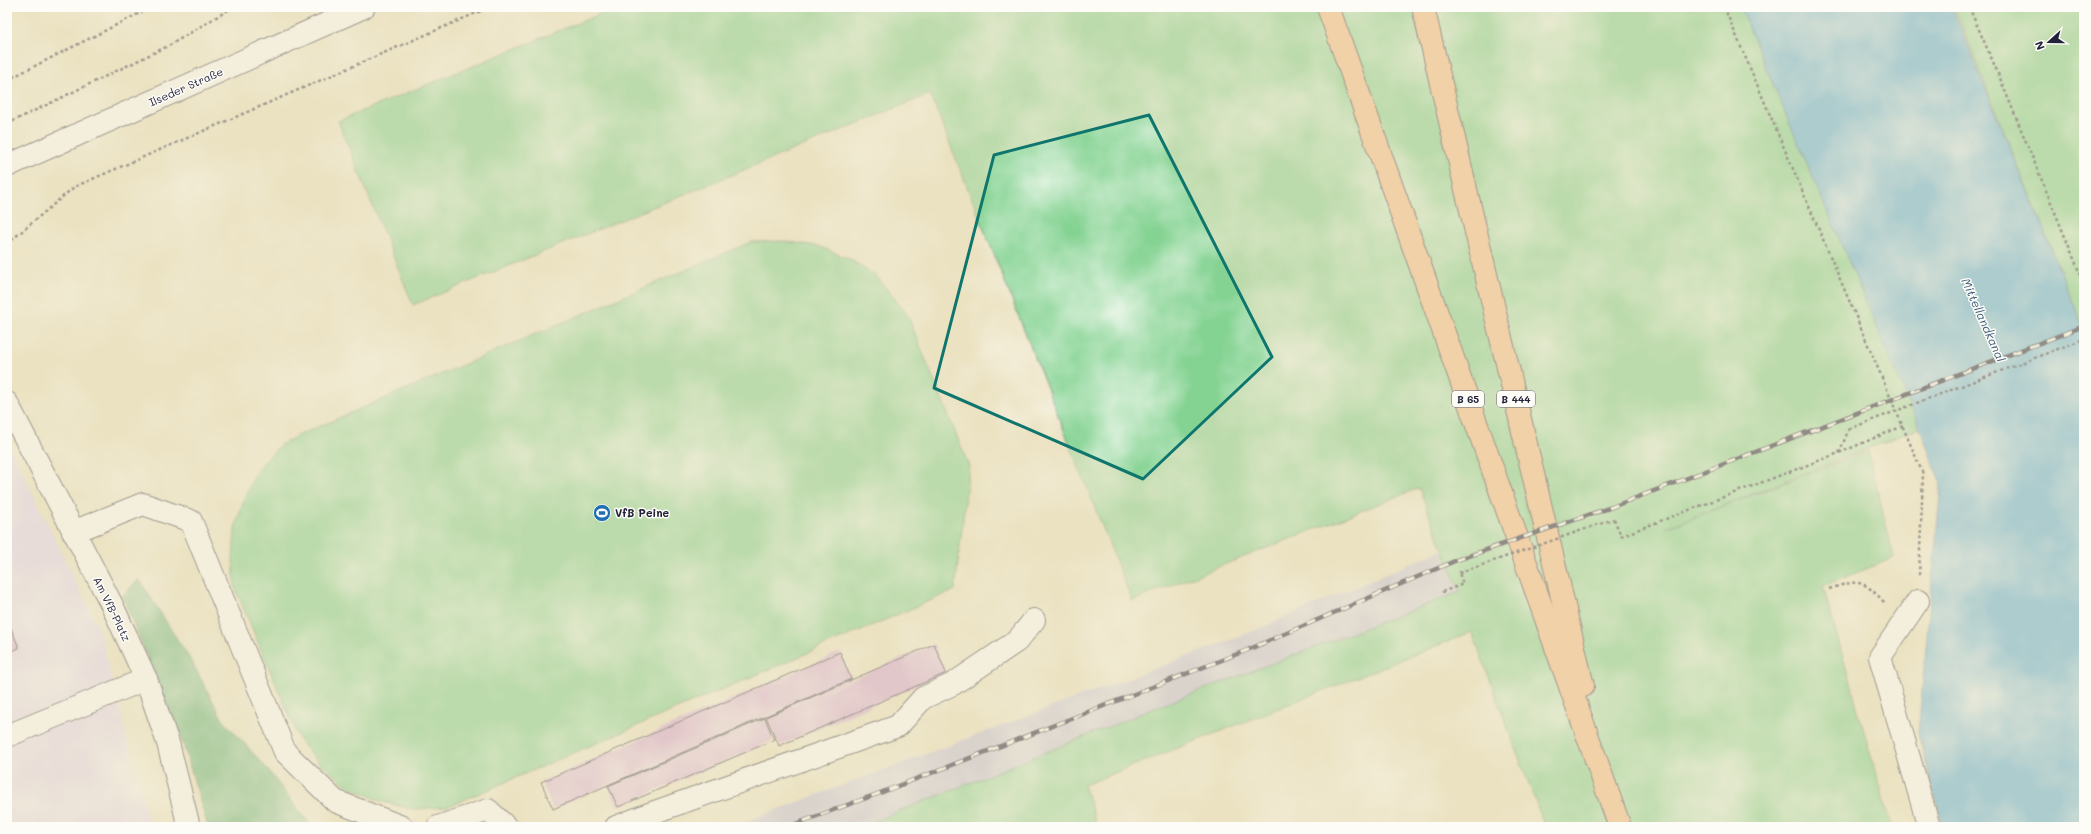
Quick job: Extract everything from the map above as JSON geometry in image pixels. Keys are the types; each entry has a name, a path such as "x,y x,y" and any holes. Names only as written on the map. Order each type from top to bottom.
{"main road":[{"name":"B 65","path":"1328,7 1620,827"},
{"name":"B 444","path":"1423,7 1607,790"}],"street":[{"name":"Ilseder Straße","path":"7,166 364,7"},
{"name":"Am VfB-Platz","path":"7,403 112,605 146,679 168,743 189,827"},
{"path":"73,532 143,504 191,521 285,752 335,801 402,827"},
{"path":"1918,601 1880,657 1929,827"},
{"path":"616,827 656,811 898,726 923,698 953,684 1017,641 1034,620"},
{"path":"7,736 146,679"},
{"path":"438,827 488,810 506,827"}],"path":[{"path":"7,80 152,7"},
{"path":"7,124 170,45 233,7"},
{"path":"7,244 74,187 490,7"},
{"path":"1724,7 1923,474 1918,601"},
{"path":"1969,7 1997,71 2084,283"},
{"path":"1839,453 1849,429 2084,339"},
{"path":"1442,592 1463,584 1459,573 1614,519 1621,536 1839,453 1903,426"},
{"path":"1829,589 1853,581 1869,586 1904,622"}],"highlighted area":[{"path":"1149,115 1272,357 1143,479 934,388 994,155"}],"shaded area":[{"path":"7,441 99,629 150,827 7,827"},
{"path":"1442,550 1460,593 1165,704 873,822 856,827 731,827 1239,637"}],"green space":[{"path":"617,7 1740,7 1920,428 1666,528 1868,451 1894,558 1823,586 1891,827 1545,827 1472,632 1084,785 1097,827 875,827 873,822 1165,704 1460,592 1419,488 1132,601 930,94 413,305 338,121"},
{"path":"1954,7 2084,7 2084,329"},
{"name":"VfB Peine","path":"783,241 818,246 850,259 877,277 907,314 969,466 955,590 447,807 411,809 380,801 348,786 321,765 300,741 235,588 233,559 235,528 245,497 257,470 280,445 299,435 751,242"},
{"path":"139,579 193,664 223,720 264,765 312,827 208,827 181,737 122,596"}],"water":[{"name":"Mittellandkanal","path":"1740,7 1952,7 2084,329 2084,827 1943,827 1918,733 1941,484 1920,428"}],"building":[{"path":"9,623 19,648 7,653 7,624"},
{"path":"934,644 946,673 779,746 766,717"},
{"path":"840,652 851,679 553,809 541,782"},
{"path":"765,718 774,740 618,807 608,786"}],"railway":[{"path":"787,827 880,793 1245,651 1457,560 1612,507 2084,326"}],"place":[{"name":"VfB Peine","path":"602,513"}]}
